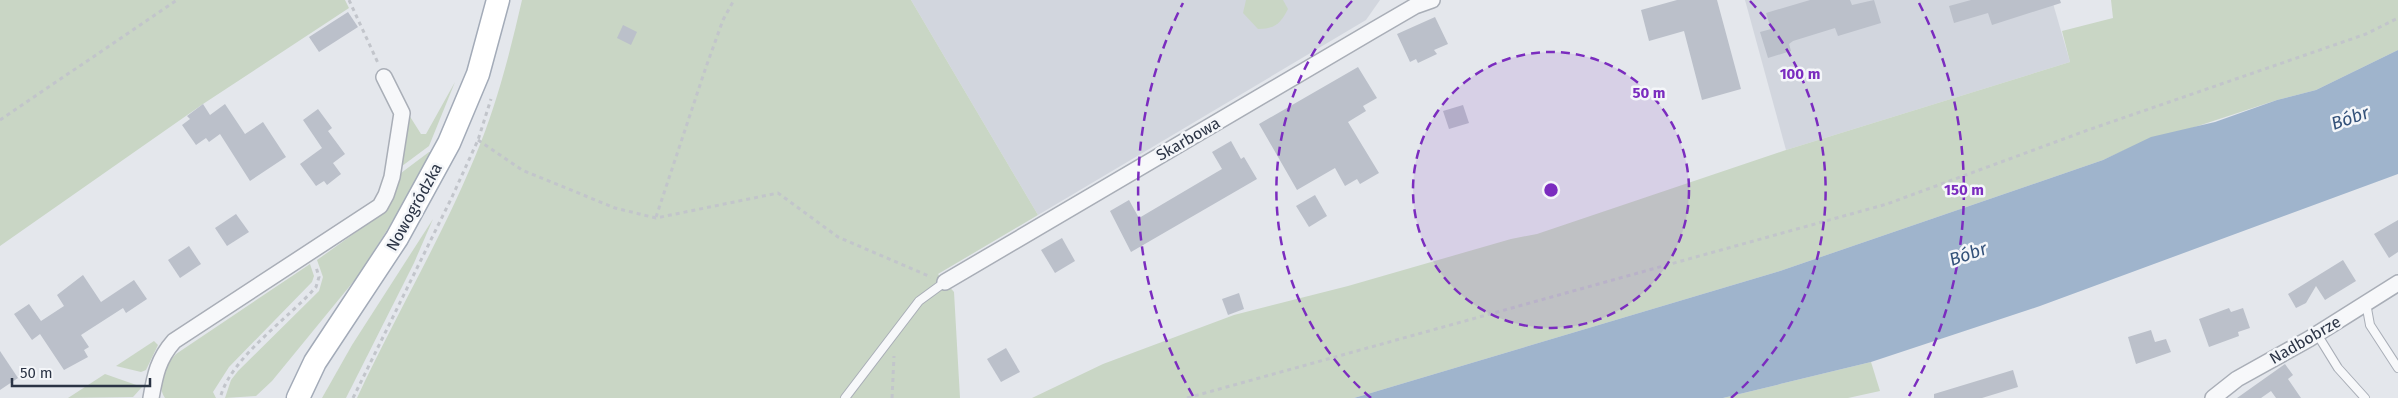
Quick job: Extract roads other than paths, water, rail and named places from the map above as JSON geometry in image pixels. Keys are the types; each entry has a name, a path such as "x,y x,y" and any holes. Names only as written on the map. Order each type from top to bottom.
{"main road":[{"name":"Nowogródzka","path":"298,398 320,355 402,231 449,143 478,74 498,0"}],"street":[{"name":"Skarbowa","path":"945,282 1415,3 1432,0"},
{"name":"Nowogródzka","path":"151,398 157,367 164,352 174,341 374,211 386,195 394,168 402,113 384,77"},
{"name":"Nadbobrze","path":"2213,398 2237,379 2317,334 2398,283"}],"lane":[{"path":"845,398 919,301 945,282"},
{"path":"2366,303 2370,325 2398,368"},
{"path":"2317,334 2338,368 2365,398"}],"water":[{"name":"Bóbr","path":"2398,50 2398,174 2040,306 1871,362 1723,398 1354,398 1780,271 2103,160 2151,137 2215,122 2277,100 2316,90"}]}
